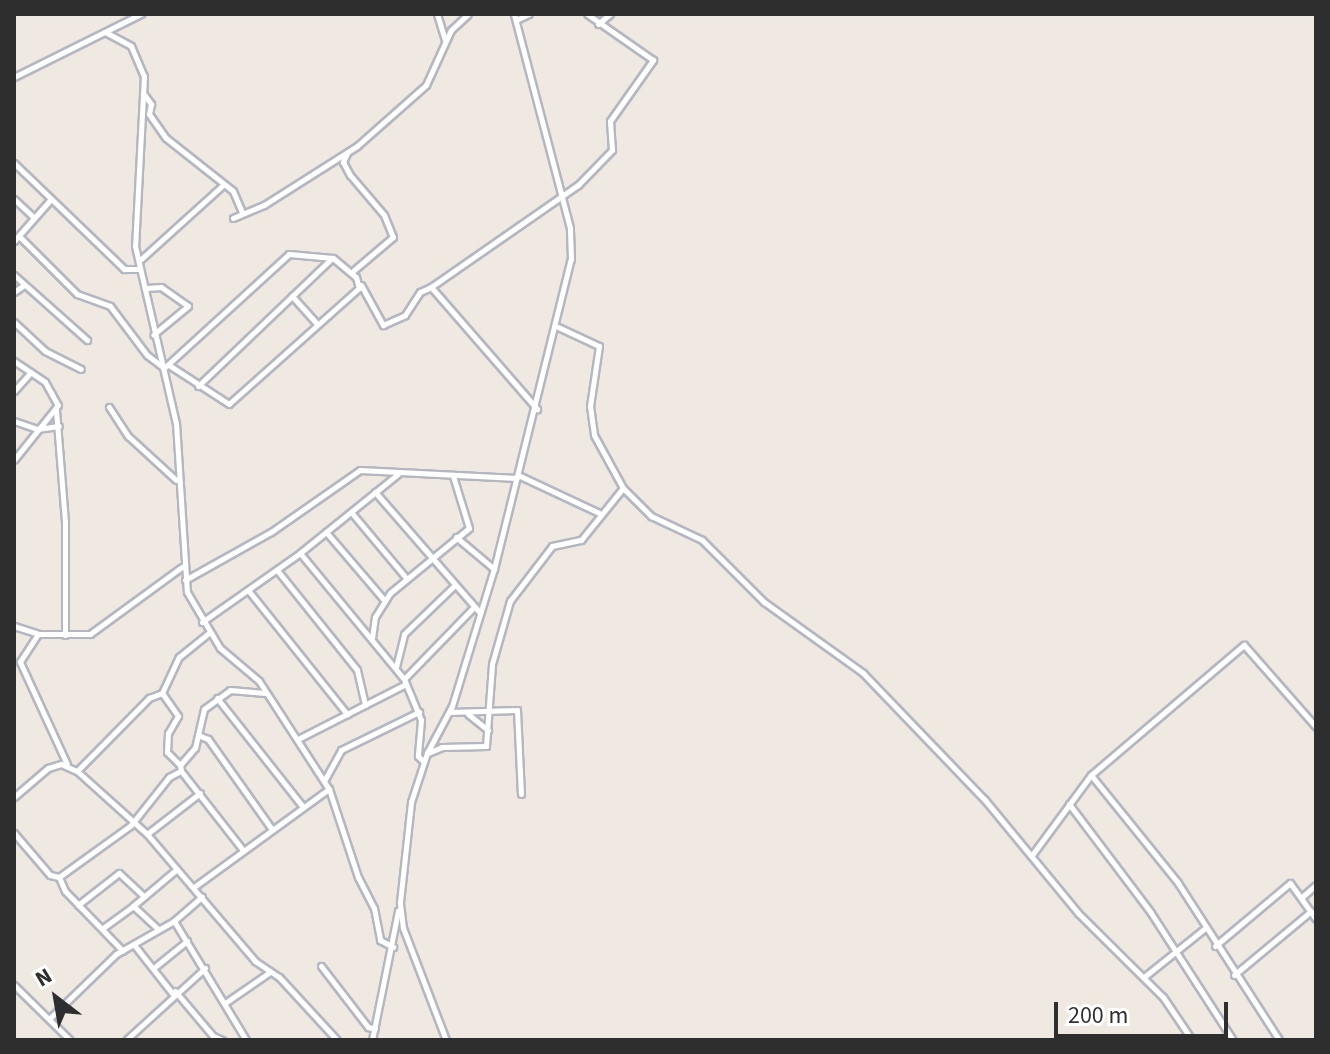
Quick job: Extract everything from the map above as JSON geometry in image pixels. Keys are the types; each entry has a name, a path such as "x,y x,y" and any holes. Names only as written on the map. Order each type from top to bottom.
{"street":[{"path":"14,77 141,14"},
{"path":"437,14 445,41"},
{"path":"354,274 393,237 384,215 343,162 426,85 445,41 468,14"},
{"path":"372,1040 393,947 411,802 427,753 449,712 494,569 558,327 571,259 561,195 515,17 529,14"},
{"path":"167,367 289,254 333,258 354,274 383,325 405,315 420,292 561,195 612,150 610,121 653,60 587,14"},
{"path":"598,24 610,14"},
{"path":"107,33 131,46 140,61 143,93 135,209 140,269 147,288 153,335 167,367 176,423 185,580 209,633 266,693 329,789 358,877 374,908 380,940 393,947"},
{"path":"143,93 166,138 233,191 242,212"},
{"path":"233,218 264,205 357,146"},
{"path":"14,163 124,269 140,269"},
{"path":"140,260 224,184"},
{"path":"14,199 33,217"},
{"path":"51,199 16,238 77,294 110,306 147,355 229,404 316,323 359,288 354,274"},
{"path":"198,386 333,258"},
{"path":"14,275 87,340"},
{"path":"14,292 24,285"},
{"path":"147,288 161,287 188,306 153,335"},
{"path":"431,287 537,409"},
{"path":"292,296 316,323"},
{"path":"14,322 61,363 81,369"},
{"path":"558,327 599,346 590,411 596,442 623,488 651,516 702,540 764,602 863,673 1032,855 1078,913 1144,977 1192,1040"},
{"path":"14,361 51,387 59,426 65,635"},
{"path":"14,391 31,372"},
{"path":"109,407 128,436 177,481"},
{"path":"14,460 56,410"},
{"path":"14,421 37,429 59,426"},
{"path":"185,580 271,532 360,470 398,474 517,476 600,513"},
{"path":"202,622 300,553 398,474"},
{"path":"372,639 384,600 470,523 453,476"},
{"path":"427,753 442,747 486,746 492,664 510,601 552,546 581,540 623,488"},
{"path":"375,492 480,613"},
{"path":"351,512 407,579"},
{"path":"326,532 384,600"},
{"path":"456,537 494,569"},
{"path":"300,553 396,667 405,682 419,712 418,756 424,762"},
{"path":"14,626 38,634 90,634 182,567"},
{"path":"277,570 357,670 365,705"},
{"path":"396,667 404,634 455,585"},
{"path":"248,590 347,714"},
{"path":"298,739 405,682 474,607"},
{"path":"77,771 149,698 162,693 179,657 209,633"},
{"path":"38,634 20,662 67,765 77,771 131,825 147,834 334,1039"},
{"path":"1032,855 1091,775 1244,645 1316,727"},
{"path":"59,877 131,825 169,777 181,768 198,735 201,715 217,698 237,689 266,693"},
{"path":"162,693 178,716 168,733 167,752 243,850"},
{"path":"217,698 303,807"},
{"path":"449,712 468,714 489,709 518,712 521,794"},
{"path":"324,781 341,750 419,712"},
{"path":"468,714 488,730"},
{"path":"198,735 208,739 271,828"},
{"path":"14,797 48,768 67,765"},
{"path":"1091,775 1178,883 1204,929 1279,1040"},
{"path":"193,887 329,789"},
{"path":"147,834 200,793"},
{"path":"1069,804 1177,951 1233,1040"},
{"path":"14,833 50,875 59,877 78,905 123,951"},
{"path":"103,928 177,869"},
{"path":"78,905 119,873 143,895"},
{"path":"1215,946 1286,885 1294,884 1316,919"},
{"path":"1302,897 1316,885"},
{"path":"49,1019 123,951 174,921 202,897"},
{"path":"400,902 403,928 446,1040"},
{"path":"133,906 158,929"},
{"path":"1234,975 1311,911"},
{"path":"174,921 246,1040"},
{"path":"1144,977 1204,929"},
{"path":"155,967 187,941"},
{"path":"135,946 211,1038 222,1040"},
{"path":"321,966 368,1027 375,1029"},
{"path":"126,1040 173,992 205,968"},
{"path":"225,1003 270,972"},
{"path":"14,985 70,1040"}]}
